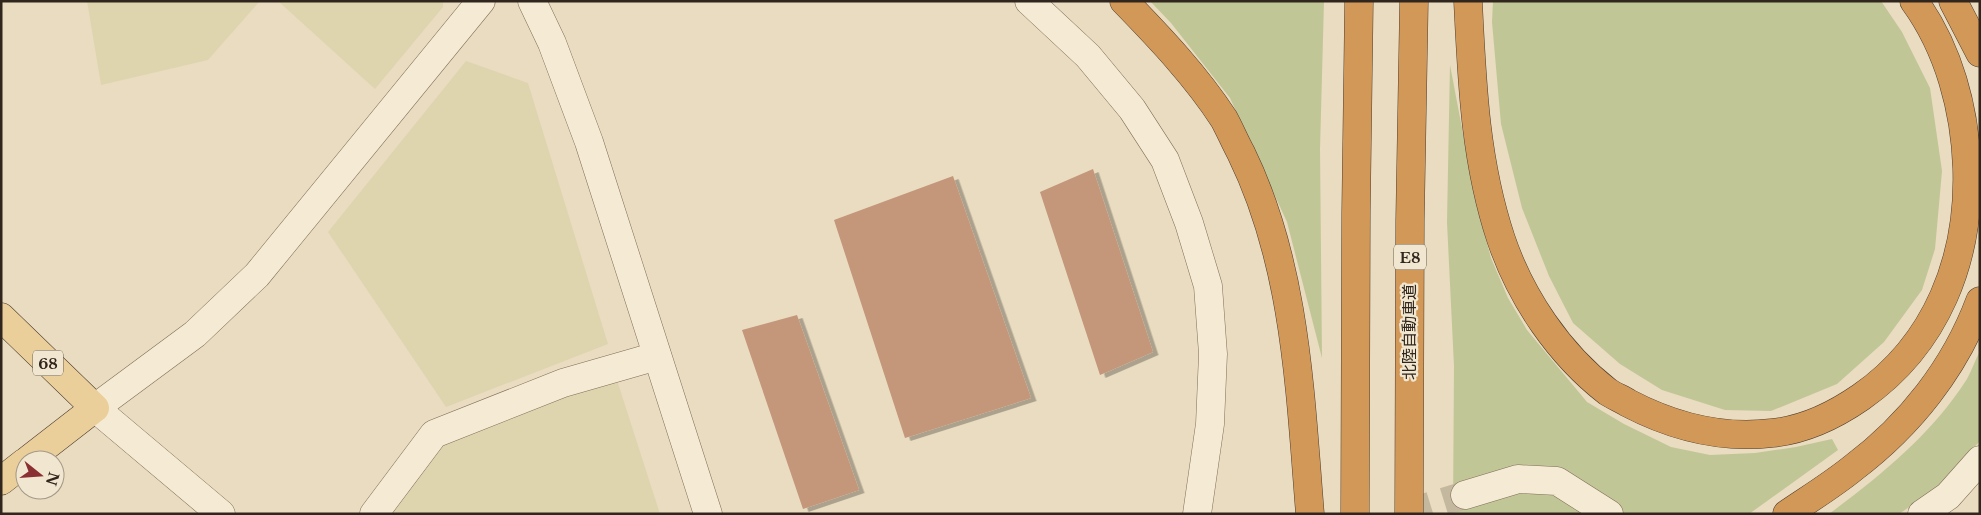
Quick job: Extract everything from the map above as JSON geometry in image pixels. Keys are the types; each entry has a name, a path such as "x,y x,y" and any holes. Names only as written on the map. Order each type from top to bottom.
{"highway":[{"path":"1124,1 1194,79 1224,120 1250,173 1271,228 1284,277 1293,336 1310,514"},
{"path":"1355,514 1359,1"},
{"name":"北陸自動車道","path":"1409,514 1410,220 1414,1"},
{"path":"1468,1 1472,89 1478,143 1488,193 1502,241 1521,286 1545,326 1576,363 1610,393 1651,415 1691,428 1734,434 1774,433 1810,424 1845,408 1881,383 1911,353 1934,317 1952,277 1964,231 1968,187 1966,143 1958,98 1942,50 1914,1"},
{"path":"1953,1 1980,53"},
{"path":"1787,514 1853,469 1889,438 1922,402 1949,365 1972,321 1980,301"}],"main road":[{"name":"68","path":"1,317 95,408"},
{"path":"41,450 95,408"},
{"path":"1,481 15,470"}],"street":[{"path":"221,514 95,408 195,334 257,275 481,1"},
{"path":"532,1 552,43 589,142 708,514"},
{"path":"1029,1 1088,56 1132,110 1165,160 1190,223 1208,286 1213,354 1210,424 1197,514"},
{"path":"374,514 434,434 563,383 657,356"},
{"path":"1922,514 1948,496 1980,460"},
{"path":"1465,495 1518,479 1557,481 1609,514"}],"shaded area":[{"path":"87,1 260,1 208,60 101,85"},
{"path":"278,1 443,1 443,7 375,89"},
{"path":"466,61 528,83 608,344 446,407 328,232"},
{"path":"616,377 660,514 388,514 439,446"}],"green space":[{"path":"1150,1 1324,1 1320,149 1322,358 1287,222 1230,98 1171,23"},
{"path":"1493,1 1881,1 1902,32 1930,88 1942,171 1935,249 1922,290 1884,342 1837,384 1771,411 1725,410 1662,390 1620,364 1573,323 1549,276 1522,208 1501,124 1492,22"},
{"path":"1450,65 1476,202 1491,258 1508,298 1527,330 1587,402 1624,424 1671,447 1710,455 1755,453 1832,439 1838,450 1749,514 1453,514 1454,366 1447,222"},
{"path":"1980,351 1980,441 1934,490 1899,514 1829,514 1886,469 1938,418 1967,379"}],"building":[{"path":"1093,169 1153,352 1100,375 1040,192"},
{"path":"953,176 1031,398 905,438 834,220"},
{"path":"797,315 859,490 803,509 742,330"}],"tunnel":[{"path":"1404,514 1465,495"}]}
